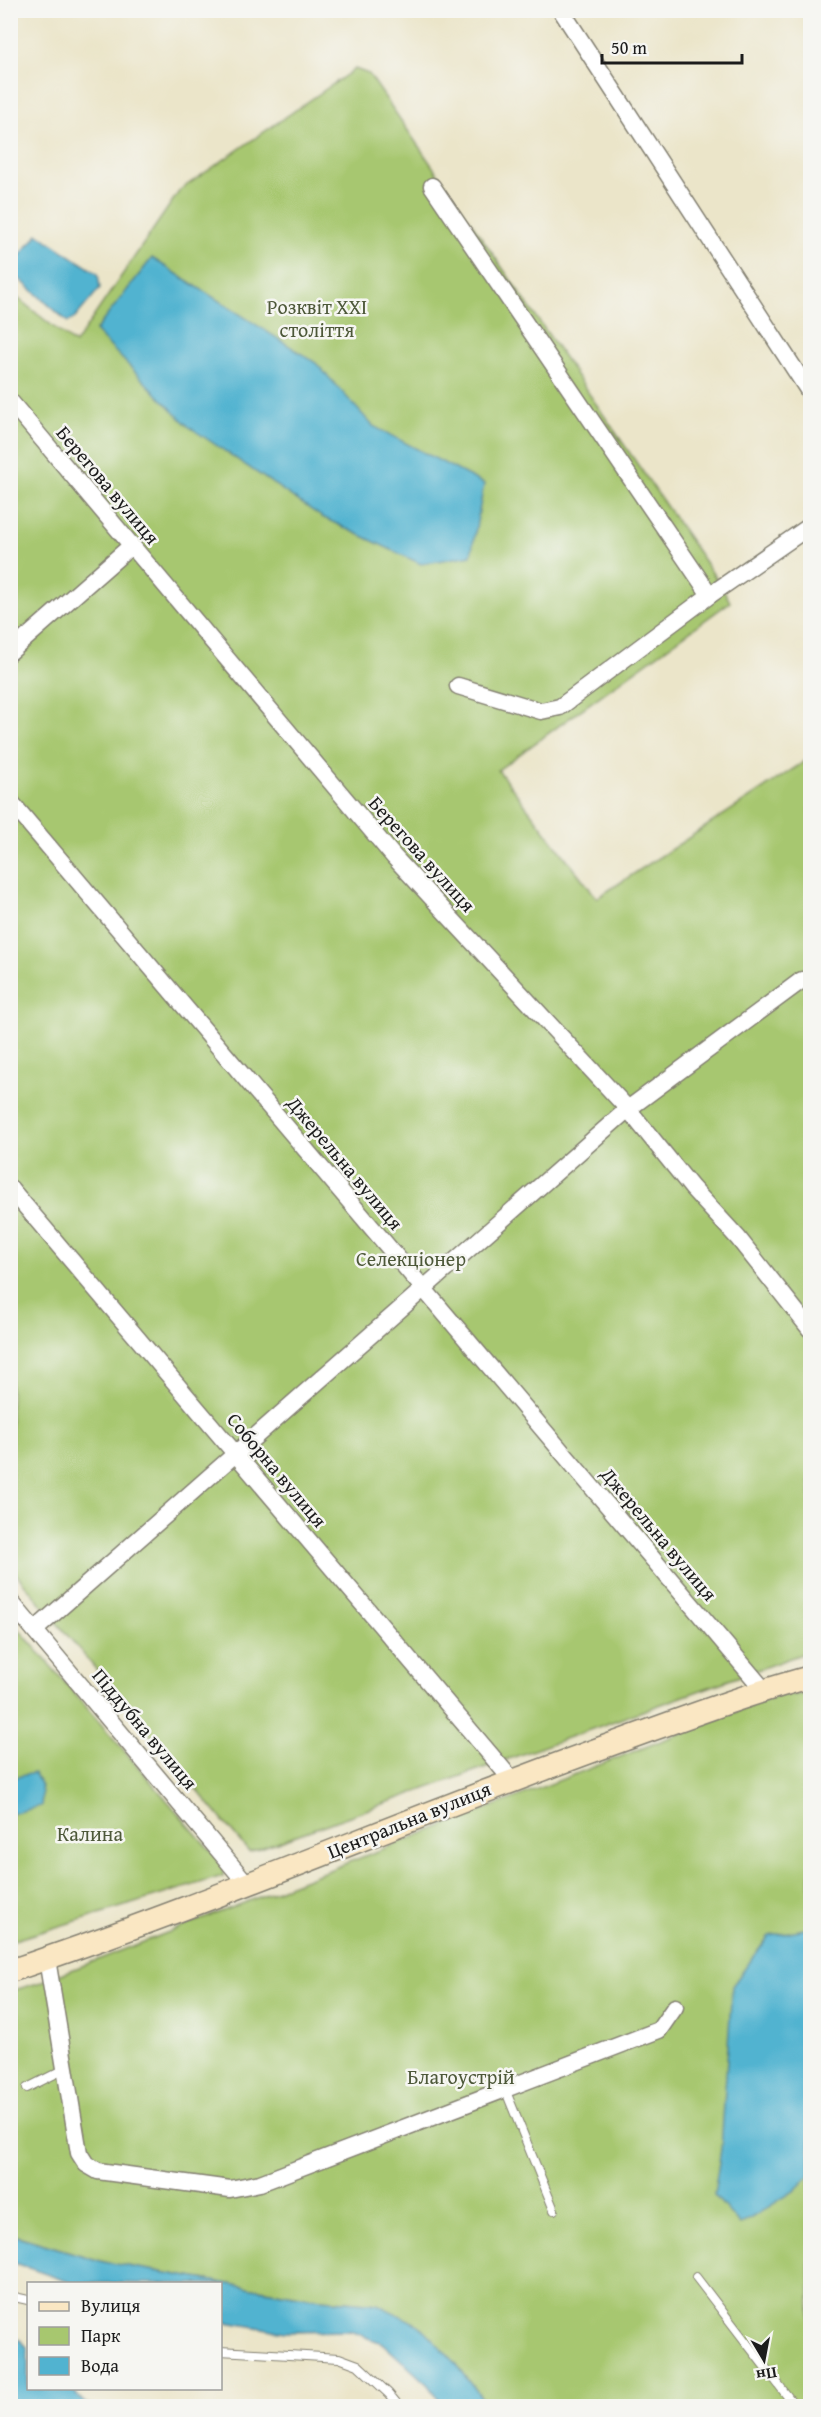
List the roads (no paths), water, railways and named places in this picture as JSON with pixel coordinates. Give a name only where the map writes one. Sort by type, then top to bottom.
[{"type":"street","points":[[561,10],[810,393]]},
{"type":"street","points":[[432,186],[710,595]]},
{"type":"street","name":"Берегова вулиця","points":[[10,401],[394,857],[628,1109],[692,1188],[738,1238],[810,1329]]},
{"type":"street","points":[[458,686],[541,711],[560,708],[710,595],[810,526]]},
{"type":"street","points":[[10,652],[132,545]]},
{"type":"street","name":"Джерельна вулиця","points":[[10,801],[764,1690]]},
{"type":"street","points":[[35,1630],[628,1109],[802,980]]},
{"type":"street","name":"Соборна вулиця","points":[[10,1188],[512,1780]]},
{"type":"street","name":"Піддубна вулиця","points":[[10,1601],[247,1884]]},
{"type":"street","name":"Центральна вулиця","points":[[10,1971],[247,1884],[512,1780],[764,1690],[810,1677]]},
{"type":"street","points":[[47,1959],[80,2153],[86,2164],[98,2170],[230,2189],[260,2183],[659,2030],[675,2007]]},
{"type":"lane","points":[[27,2088],[65,2068]]},
{"type":"lane","points":[[505,2089],[554,2210]]},
{"type":"lane","points":[[696,2277],[795,2406]]},
{"type":"lane","points":[[10,2296],[27,2300]]},
{"type":"lane","points":[[222,2351],[339,2358],[358,2365],[399,2406]]},
{"type":"water","points":[[38,234],[98,274],[100,288],[75,318],[68,322],[15,275],[16,260]]},
{"type":"water","points":[[152,258],[316,363],[373,426],[484,484],[471,555],[421,564],[322,517],[188,426],[95,331]]},
{"type":"water","points":[[34,1773],[41,1789],[41,1806],[11,1814],[11,1778]]},
{"type":"water","points":[[810,1928],[810,2175],[794,2191],[740,2225],[714,2195],[721,2149],[732,1986],[769,1936]]},
{"type":"water","points":[[10,2234],[104,2262],[219,2282],[69,2282],[11,2262]]},
{"type":"water","points":[[222,2283],[311,2298],[377,2304],[419,2325],[455,2362],[488,2406],[443,2406],[428,2385],[382,2343],[351,2331],[285,2332],[222,2321]]},
{"type":"water","points":[[10,2330],[27,2347],[27,2390],[71,2390],[86,2404],[94,2406],[11,2406]]},
{"type":"park label","name":"Розквіт XXI століття","points":[[317,318]]},
{"type":"park label","name":"Селекціонер","points":[[411,1259]]},
{"type":"park label","name":"Калина","points":[[90,1834]]},
{"type":"park label","name":"Благоустрій","points":[[461,2077]]}]
